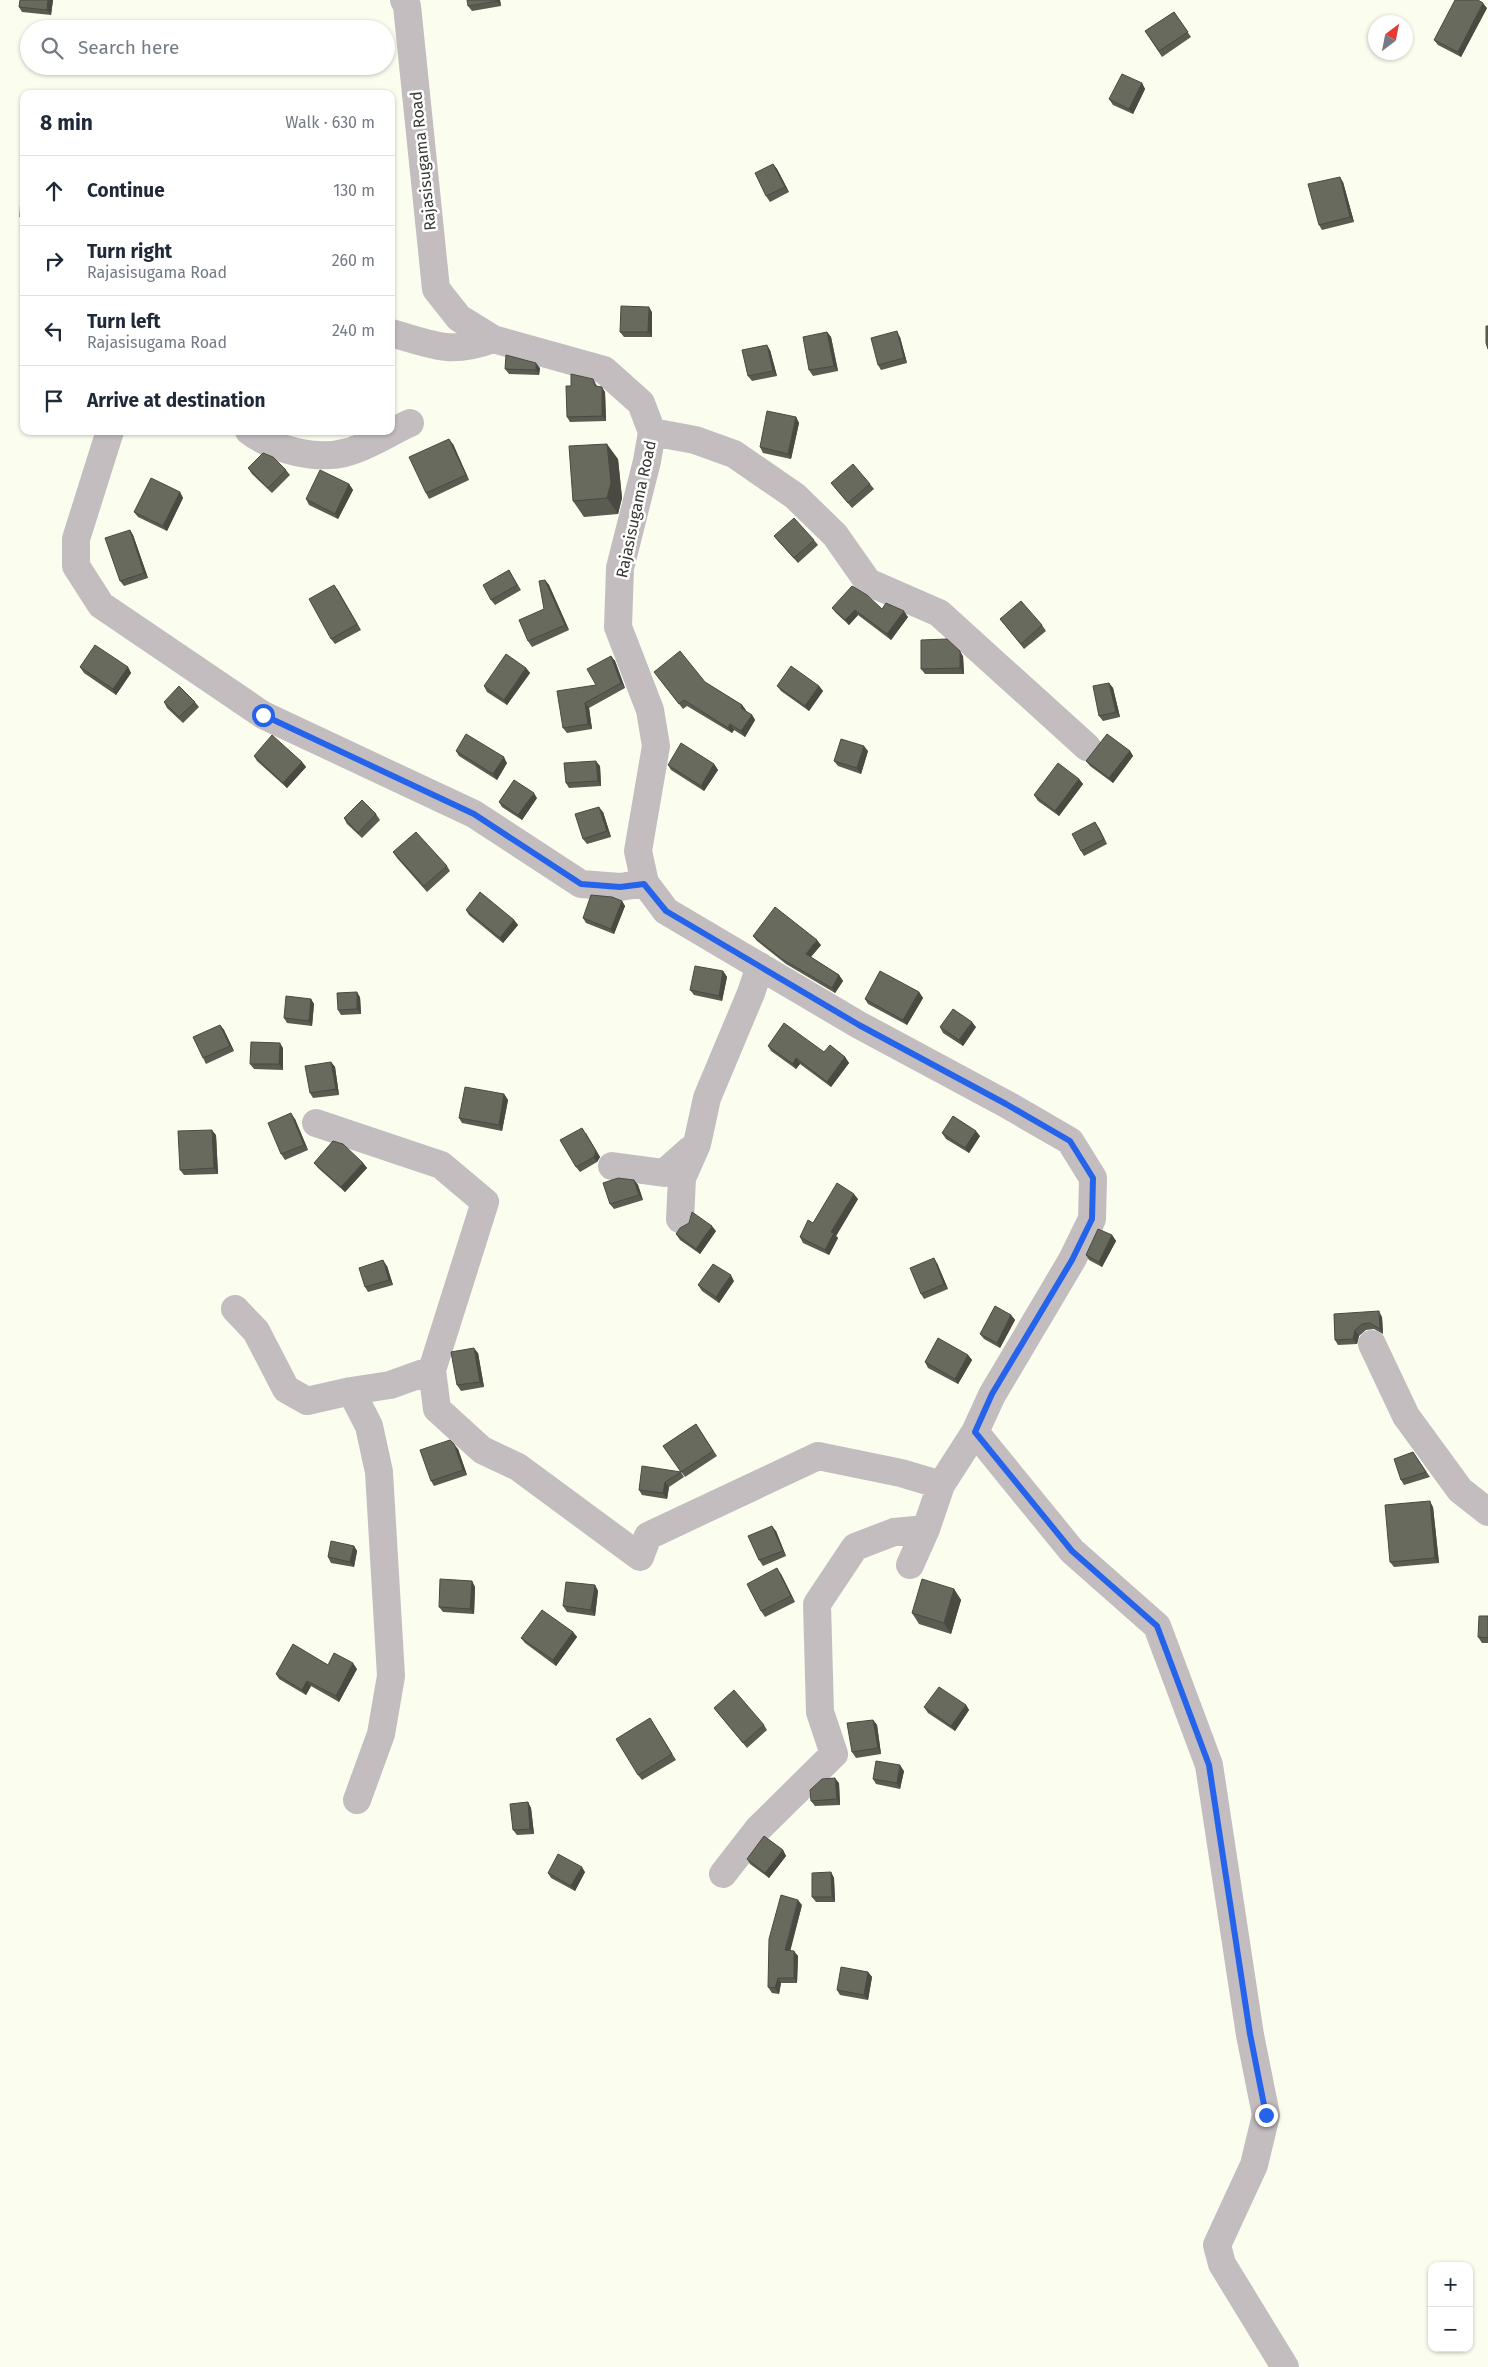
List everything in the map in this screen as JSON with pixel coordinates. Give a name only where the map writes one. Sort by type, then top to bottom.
[{"type":"street","name":"Rajasisugama Road","points":[[404,0],[436,289],[458,318],[493,339],[604,370],[641,403],[652,432],[647,461],[620,568],[618,628],[650,710],[656,746],[638,851],[644,884],[666,911],[859,1025],[1006,1104],[1070,1141],[1093,1178],[1092,1219],[1072,1260],[992,1394],[975,1432],[941,1485],[926,1529],[910,1565]]},
{"type":"street","points":[[395,334],[449,349],[473,346],[493,339]]},
{"type":"street","points":[[395,429],[410,422]]},
{"type":"street","points":[[652,432],[695,440],[734,454],[795,496],[835,535],[868,582],[939,613],[1087,747]]},
{"type":"street","points":[[109,435],[76,539],[76,566],[101,605],[263,715],[474,814],[581,884],[620,887],[644,884]]},
{"type":"street","points":[[254,435],[261,440],[307,456],[347,453],[384,435]]},
{"type":"street","points":[[680,1219],[682,1178],[696,1144],[707,1098],[751,993],[760,966]]},
{"type":"street","points":[[316,1123],[441,1164],[485,1202],[432,1370],[437,1409],[482,1450],[518,1467],[640,1557],[648,1536],[818,1456],[901,1473],[941,1485]]},
{"type":"street","points":[[612,1166],[664,1173],[696,1144]]},
{"type":"street","points":[[235,1309],[256,1331],[286,1389],[307,1401],[390,1385],[432,1370]]},
{"type":"street","points":[[1372,1344],[1406,1416],[1480,1514]]},
{"type":"street","points":[[351,1391],[368,1426],[379,1472],[391,1676],[381,1734],[358,1800]]},
{"type":"street","points":[[975,1432],[1072,1551],[1157,1626],[1209,1765],[1250,2034],[1266,2115],[1254,2165],[1217,2245],[1222,2264],[1285,2367]]},
{"type":"street","points":[[723,1874],[758,1829],[834,1754],[820,1712],[817,1604],[855,1547],[894,1532],[926,1529]]},
{"type":"building","points":[[20,0],[48,0],[47,10],[19,7]]},
{"type":"building","points":[[467,0],[497,0],[497,1],[468,6]]},
{"type":"building","points":[[1455,0],[1478,0],[1483,3],[1458,52],[1434,40]]},
{"type":"building","points":[[1174,12],[1188,32],[1159,51],[1145,31]]},
{"type":"building","points":[[1122,74],[1142,83],[1129,109],[1109,99]]},
{"type":"building","points":[[773,164],[785,187],[766,196],[755,173]]},
{"type":"building","points":[[1340,177],[1350,217],[1319,225],[1308,184]]},
{"type":"building","points":[[621,306],[649,307],[648,332],[620,332]]},
{"type":"building","points":[[1486,326],[1488,326],[1488,349],[1486,343]]},
{"type":"building","points":[[897,331],[904,358],[878,365],[871,338]]},
{"type":"building","points":[[827,332],[834,366],[809,370],[803,337]]},
{"type":"building","points":[[767,345],[773,371],[748,376],[742,350]]},
{"type":"building","points":[[506,355],[536,363],[536,370],[505,369]]},
{"type":"building","points":[[571,374],[593,379],[595,386],[602,387],[602,416],[567,417],[566,386],[571,386]]},
{"type":"building","points":[[767,411],[796,417],[788,454],[760,447]]},
{"type":"building","points":[[449,439],[466,475],[426,493],[409,457]]},
{"type":"building","points":[[607,444],[611,483],[607,498],[573,501],[569,446]]},
{"type":"building","points":[[263,453],[273,457],[286,470],[268,488],[248,468]]},
{"type":"building","points":[[853,464],[870,484],[848,503],[831,483]]},
{"type":"building","points":[[320,470],[349,484],[335,514],[306,499]]},
{"type":"building","points":[[151,478],[180,492],[163,526],[134,512]]},
{"type":"building","points":[[794,518],[814,540],[794,558],[774,536]]},
{"type":"building","points":[[130,530],[144,573],[120,581],[105,538]]},
{"type":"building","points":[[509,570],[517,585],[491,600],[483,585]]},
{"type":"building","points":[[545,580],[565,625],[528,641],[519,620],[544,609],[539,581]]},
{"type":"building","points":[[334,585],[357,624],[331,639],[309,599]]},
{"type":"building","points":[[852,586],[867,595],[882,609],[886,603],[904,611],[887,634],[855,610],[845,620],[832,608]]},
{"type":"building","points":[[1021,601],[1042,625],[1021,644],[1000,619]]},
{"type":"building","points":[[947,639],[960,651],[960,668],[921,669],[921,640]]},
{"type":"building","points":[[95,645],[128,667],[113,689],[80,667]]},
{"type":"building","points":[[680,651],[705,682],[742,705],[741,708],[752,715],[741,731],[730,724],[728,728],[684,700],[679,704],[654,672]]},
{"type":"building","points":[[506,654],[526,668],[504,700],[484,686]]},
{"type":"building","points":[[611,656],[621,683],[585,703],[588,724],[563,728],[557,691],[596,685],[587,669]]},
{"type":"building","points":[[791,666],[819,686],[805,706],[777,686]]},
{"type":"building","points":[[1109,683],[1116,712],[1099,716],[1093,686]]},
{"type":"building","points":[[179,686],[195,702],[179,717],[164,702]]},
{"type":"building","points":[[466,734],[504,757],[493,774],[456,751]]},
{"type":"building","points":[[1107,734],[1130,751],[1109,778],[1086,761]]},
{"type":"building","points":[[272,735],[302,762],[283,783],[254,756]]},
{"type":"building","points":[[841,739],[864,746],[857,768],[834,761]]},
{"type":"building","points":[[681,743],[714,764],[701,786],[668,765]]},
{"type":"building","points":[[596,761],[598,781],[566,783],[564,763]]},
{"type":"building","points":[[1058,763],[1079,779],[1055,811],[1034,795]]},
{"type":"building","points":[[514,780],[534,793],[518,815],[499,802]]},
{"type":"building","points":[[362,800],[376,814],[358,833],[344,818]]},
{"type":"building","points":[[599,807],[607,831],[583,839],[575,814]]},
{"type":"building","points":[[1095,822],[1104,839],[1081,851],[1072,834]]},
{"type":"building","points":[[416,832],[447,866],[424,886],[393,852]]},
{"type":"building","points":[[480,892],[514,920],[500,938],[466,910]]},
{"type":"building","points":[[591,895],[612,897],[622,901],[611,929],[583,918]]},
{"type":"building","points":[[775,907],[817,940],[806,954],[839,975],[832,988],[782,959],[753,936]]},
{"type":"building","points":[[695,966],[723,971],[719,996],[690,990]]},
{"type":"building","points":[[880,971],[919,992],[903,1020],[865,999]]},
{"type":"building","points":[[357,992],[357,1009],[338,1010],[337,993]]},
{"type":"building","points":[[286,996],[311,999],[309,1021],[284,1018]]},
{"type":"building","points":[[953,1009],[972,1022],[959,1040],[940,1027]]},
{"type":"building","points":[[784,1023],[824,1052],[830,1045],[845,1057],[827,1082],[796,1058],[793,1064],[768,1046]]},
{"type":"building","points":[[220,1025],[230,1046],[203,1058],[193,1037]]},
{"type":"building","points":[[251,1042],[280,1043],[279,1064],[250,1064]]},
{"type":"building","points":[[331,1062],[336,1089],[310,1093],[305,1066]]},
{"type":"building","points":[[465,1087],[504,1094],[499,1125],[459,1118]]},
{"type":"building","points":[[291,1113],[304,1145],[281,1154],[268,1123]]},
{"type":"building","points":[[953,1116],[976,1131],[965,1148],[942,1133]]},
{"type":"building","points":[[582,1128],[596,1151],[594,1157],[576,1167],[560,1140]]},
{"type":"building","points":[[212,1130],[214,1168],[180,1170],[178,1131]]},
{"type":"building","points":[[333,1141],[343,1144],[363,1163],[341,1187],[314,1163]]},
{"type":"building","points":[[618,1178],[634,1180],[639,1195],[610,1204],[603,1183]]},
{"type":"building","points":[[837,1183],[854,1194],[831,1232],[834,1233],[825,1250],[800,1237],[808,1220],[813,1223]]},
{"type":"building","points":[[692,1212],[712,1226],[696,1249],[676,1234],[680,1228],[689,1223]]},
{"type":"building","points":[[1098,1229],[1112,1235],[1099,1262],[1086,1255]]},
{"type":"building","points":[[934,1258],[944,1284],[921,1294],[910,1268]]},
{"type":"building","points":[[383,1260],[389,1280],[365,1287],[359,1268]]},
{"type":"building","points":[[713,1264],[731,1275],[716,1297],[698,1285]]},
{"type":"building","points":[[995,1306],[1011,1315],[997,1343],[980,1334]]},
{"type":"building","points":[[1379,1311],[1380,1329],[1370,1323],[1362,1324],[1355,1330],[1353,1339],[1335,1340],[1334,1314]]},
{"type":"building","points":[[938,1338],[968,1355],[955,1379],[925,1362]]},
{"type":"building","points":[[474,1348],[480,1382],[457,1385],[451,1352]]},
{"type":"building","points":[[696,1424],[713,1451],[681,1472],[663,1446]]},
{"type":"building","points":[[450,1440],[454,1444],[463,1470],[431,1481],[420,1450]]},
{"type":"building","points":[[1413,1452],[1426,1472],[1401,1480],[1394,1459]]},
{"type":"building","points":[[642,1466],[681,1472],[665,1482],[663,1493],[639,1490]]},
{"type":"building","points":[[1430,1501],[1435,1558],[1390,1562],[1385,1505]]},
{"type":"building","points":[[772,1526],[783,1551],[759,1560],[748,1536]]},
{"type":"building","points":[[331,1541],[354,1546],[350,1562],[328,1557]]},
{"type":"building","points":[[777,1568],[791,1596],[761,1611],[747,1584]]},
{"type":"building","points":[[440,1579],[472,1581],[470,1609],[439,1607]]},
{"type":"building","points":[[922,1579],[954,1589],[944,1623],[912,1613]]},
{"type":"building","points":[[566,1582],[595,1585],[591,1610],[563,1606]]},
{"type":"building","points":[[542,1610],[573,1632],[553,1660],[521,1638]]},
{"type":"building","points":[[1479,1616],[1488,1616],[1488,1638],[1478,1637]]},
{"type":"building","points":[[293,1644],[328,1665],[334,1653],[353,1663],[336,1696],[307,1681],[302,1690],[276,1674]]},
{"type":"building","points":[[939,1687],[966,1705],[951,1726],[924,1707]]},
{"type":"building","points":[[734,1690],[764,1725],[743,1743],[714,1708]]},
{"type":"building","points":[[650,1718],[672,1754],[638,1775],[616,1739]]},
{"type":"building","points":[[873,1720],[878,1748],[852,1752],[847,1723]]},
{"type":"building","points":[[876,1761],[900,1765],[897,1783],[873,1779]]},
{"type":"building","points":[[835,1778],[837,1799],[811,1801],[810,1790],[822,1779]]},
{"type":"building","points":[[528,1802],[530,1829],[513,1830],[510,1804]]},
{"type":"building","points":[[764,1836],[783,1850],[765,1873],[747,1859]]},
{"type":"building","points":[[558,1854],[582,1867],[571,1886],[548,1873]]},
{"type":"building","points":[[831,1872],[832,1897],[812,1897],[812,1873]]},
{"type":"building","points":[[781,1895],[798,1900],[785,1950],[794,1951],[794,1978],[778,1978],[775,1988],[768,1987],[769,1939]]},
{"type":"building","points":[[841,1967],[868,1972],[864,1995],[837,1990]]},
{"type":"route","points":[[263,715],[474,814],[581,884],[620,887],[644,884],[666,911],[859,1025],[1006,1104],[1070,1141],[1093,1178],[1092,1219],[1072,1260],[992,1394],[975,1432],[1072,1551],[1109,1581],[1157,1626],[1209,1765],[1250,2034],[1266,2115]]}]
